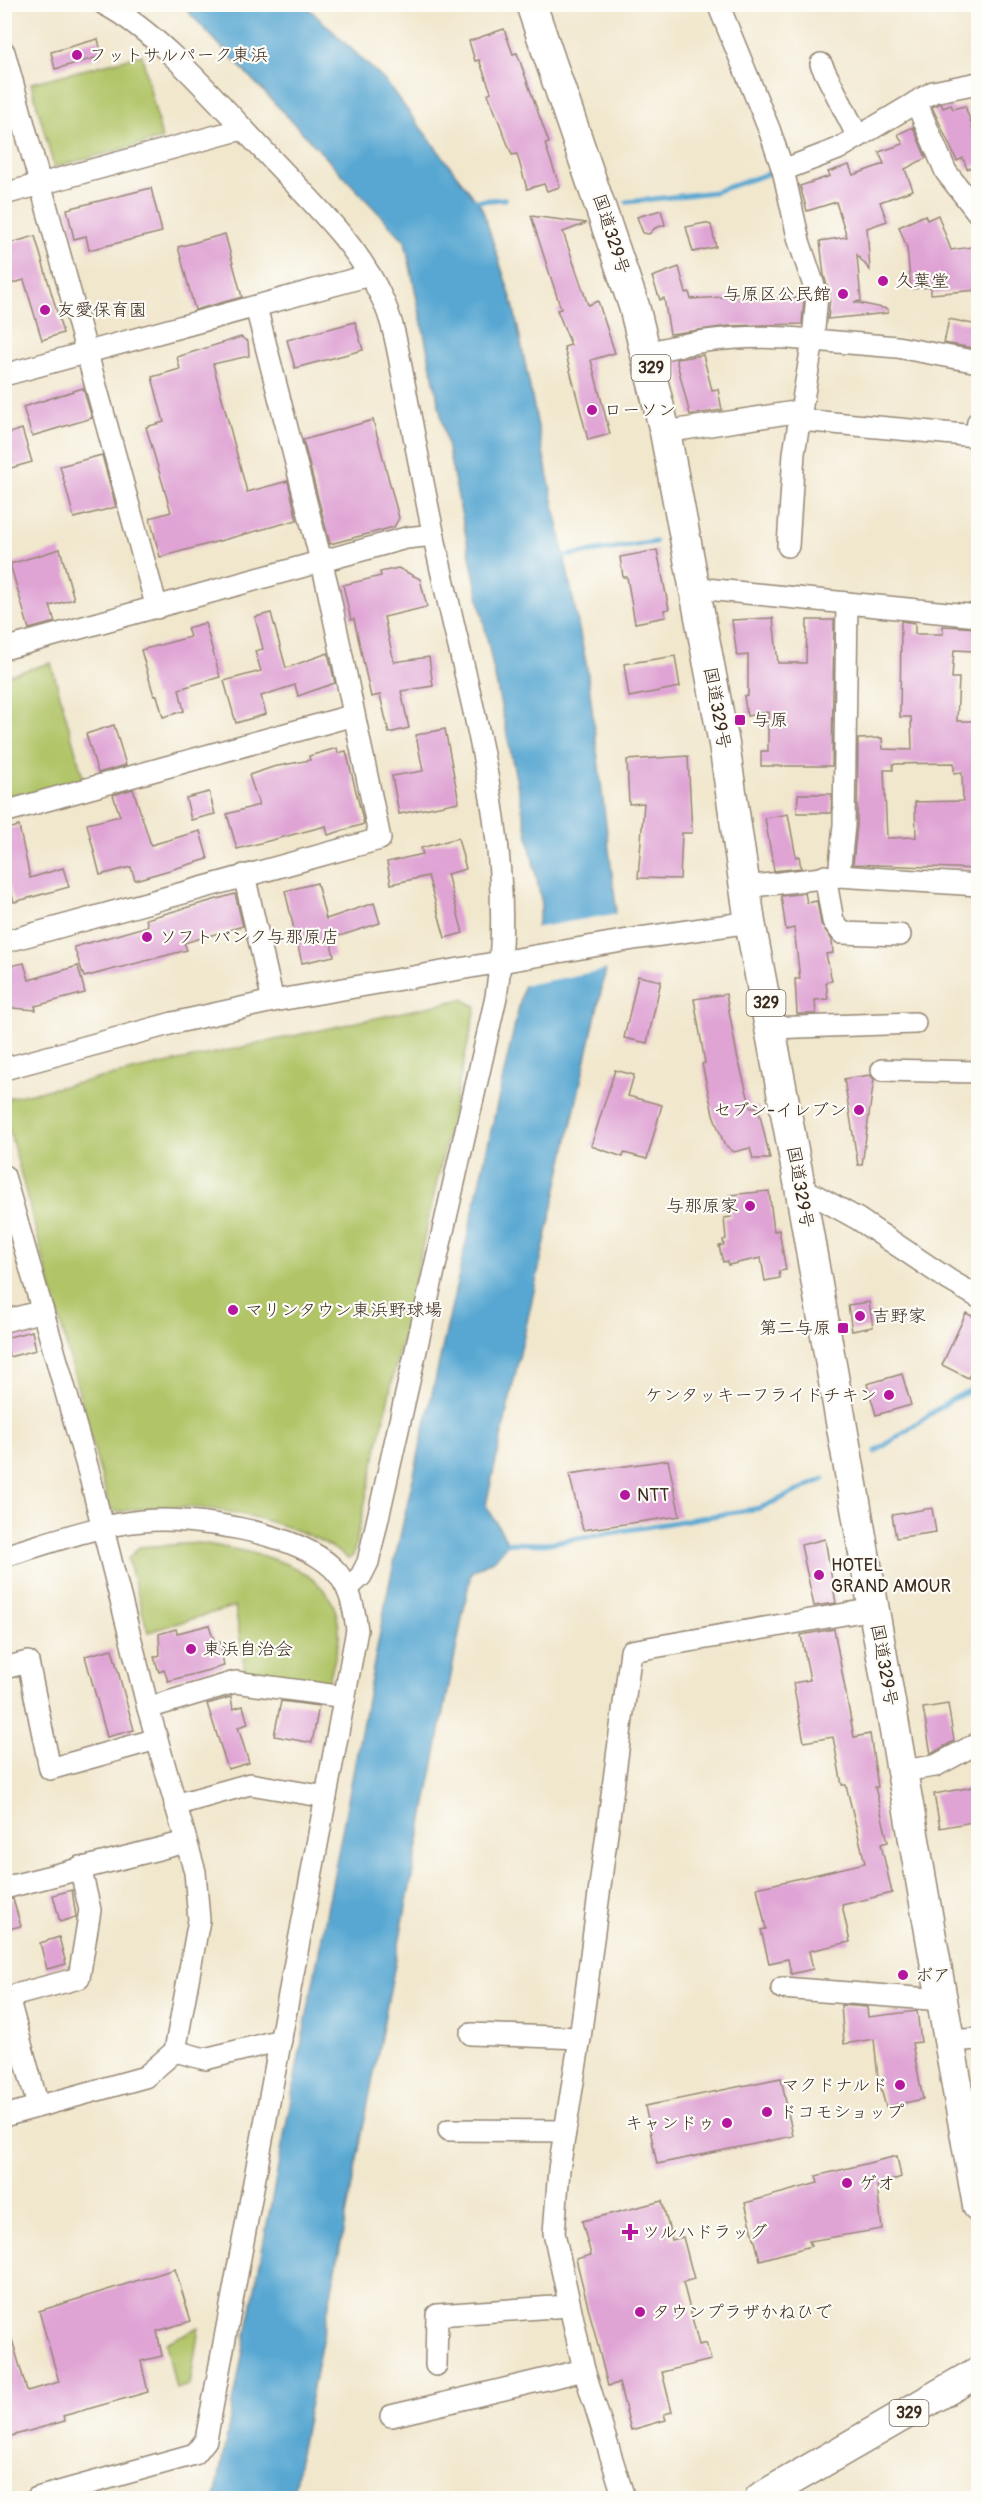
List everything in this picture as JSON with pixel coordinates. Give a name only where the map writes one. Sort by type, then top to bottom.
[{"type":"highway","name":"国道329号","points":[[531,4],[602,207],[648,353],[665,432],[724,744],[750,922],[800,1187],[943,2000],[964,2040],[978,2206]]},
{"type":"highway","name":"329","points":[[760,2499],[978,2372]]},
{"type":"street","points":[[104,4],[134,22],[156,41],[331,223],[370,275],[382,298],[397,348],[493,811],[500,857],[501,962],[490,1023],[369,1562],[361,1576],[348,1588]]},
{"type":"street","points":[[718,4],[769,129],[783,170],[799,241],[817,295],[813,340],[794,453],[788,546]]},
{"type":"street","points":[[4,52],[157,608]]},
{"type":"street","points":[[821,63],[858,137]]},
{"type":"street","points":[[783,170],[814,160],[858,137],[933,92],[978,83]]},
{"type":"street","points":[[916,102],[946,172],[978,213]]},
{"type":"street","points":[[4,194],[242,129]]},
{"type":"street","points":[[4,375],[370,275]]},
{"type":"street","points":[[4,942],[380,839],[322,561],[256,307]]},
{"type":"street","points":[[648,353],[672,346],[769,336],[897,347],[978,362]]},
{"type":"street","points":[[665,432],[800,416],[976,436],[978,422]]},
{"type":"street","points":[[4,649],[405,538],[434,535]]},
{"type":"street","points":[[696,588],[978,616]]},
{"type":"street","points":[[848,603],[844,825],[832,876],[833,921],[842,933],[900,934]]},
{"type":"street","points":[[4,812],[354,715]]},
{"type":"street","points":[[244,875],[273,1001]]},
{"type":"street","points":[[745,887],[832,876],[978,885]]},
{"type":"street","points":[[4,1069],[151,1029],[273,1001],[640,938],[750,922]]},
{"type":"street","points":[[770,1028],[915,1023]]},
{"type":"street","points":[[882,1070],[978,1072]]},
{"type":"street","points":[[4,1176],[7,1200],[44,1311],[103,1529],[148,1708],[195,1872],[199,1920],[175,2051],[145,2077],[4,2116]]},
{"type":"street","points":[[800,1187],[858,1219],[978,1297]]},
{"type":"street","points":[[4,1321],[44,1311]]},
{"type":"street","points":[[4,1556],[141,1521],[174,1519],[237,1528],[317,1555],[334,1569],[348,1588],[357,1630],[206,2440],[195,2454],[37,2499]]},
{"type":"street","points":[[624,2499],[584,2370],[568,2306],[554,2233],[559,2169],[580,2038],[631,1651],[874,1609]]},
{"type":"street","points":[[4,1668],[28,1662],[50,1769],[157,1739]]},
{"type":"street","points":[[148,1708],[236,1682],[345,1697]]},
{"type":"street","points":[[902,1771],[935,1766],[978,1743]]},
{"type":"street","points":[[175,1805],[250,1784],[326,1797]]},
{"type":"street","points":[[4,1888],[186,1842]]},
{"type":"street","points":[[38,2106],[6,1997],[79,1977],[90,1910],[80,1867]]},
{"type":"street","points":[[782,1988],[943,2000]]},
{"type":"street","points":[[471,2034],[580,2038]]},
{"type":"street","points":[[175,2051],[205,2059],[281,2040]]},
{"type":"street","points":[[449,2130],[565,2132]]},
{"type":"street","points":[[436,2365],[436,2315],[568,2306]]},
{"type":"street","points":[[391,2416],[584,2370]]},
{"type":"green space","points":[[142,55],[162,139],[54,167],[31,83]]},
{"type":"green space","points":[[51,663],[84,781],[5,804],[5,676]]},
{"type":"green space","name":"マリンタウン東浜野球場","points":[[463,999],[476,1007],[353,1556],[348,1559],[323,1542],[278,1524],[218,1510],[159,1507],[117,1512],[109,1506],[5,1114],[5,1105],[9,1098]]},
{"type":"green space","points":[[200,1543],[245,1551],[290,1566],[310,1577],[326,1592],[336,1611],[339,1636],[328,1686],[246,1678],[235,1606],[148,1632],[128,1559],[139,1547]]},
{"type":"green space","points":[[199,2327],[190,2385],[176,2389],[166,2343]]},
{"type":"water","points":[[182,5],[305,5],[385,81],[482,208],[513,304],[587,668],[616,907],[605,974],[486,1505],[508,1543],[495,1559],[471,1572],[293,2498],[215,2498],[388,1590],[542,904],[405,241]]},
{"type":"pier","points":[[619,913],[609,969],[520,986],[534,928]]},
{"type":"building","points":[[504,29],[513,54],[517,53],[549,143],[545,144],[560,187],[547,191],[544,184],[527,189],[517,154],[512,155],[488,94],[491,92],[479,60],[475,61],[469,41]]},
{"type":"building","points":[[98,39],[102,56],[55,69],[51,52]]},
{"type":"building","points":[[941,103],[943,108],[951,105],[953,109],[965,106],[974,132],[978,130],[978,165],[967,169],[963,158],[957,161],[932,107]]},
{"type":"building","points":[[913,127],[926,158],[905,169],[913,190],[880,202],[887,221],[867,228],[870,270],[857,255],[861,301],[854,302],[888,309],[888,313],[828,319],[830,296],[824,275],[820,241],[847,237],[836,202],[807,211],[800,186],[830,176],[828,172],[849,165],[853,175],[884,164],[879,152],[903,144],[898,134]]},
{"type":"building","points":[[151,188],[162,232],[89,250],[86,236],[74,239],[67,209]]},
{"type":"building","points":[[661,210],[665,225],[655,228],[649,234],[643,233],[637,217]]},
{"type":"building","points":[[925,215],[927,220],[938,215],[951,250],[978,246],[978,290],[931,294],[931,287],[911,289],[907,248],[899,227]]},
{"type":"building","points":[[531,216],[587,223],[563,232],[588,305],[598,301],[615,353],[591,360],[610,434],[588,440],[564,347],[571,345],[557,310],[561,309]]},
{"type":"building","points":[[705,223],[711,225],[716,247],[693,252],[686,227]]},
{"type":"building","points":[[225,234],[242,297],[195,310],[178,247]]},
{"type":"building","name":"友愛保育園","points":[[35,236],[63,333],[42,340],[24,280],[4,286],[4,245]]},
{"type":"building","points":[[679,267],[686,293],[689,292],[691,299],[739,296],[739,299],[804,298],[802,324],[729,326],[670,334],[664,298],[660,300],[652,277]]},
{"type":"building","points":[[949,319],[978,325],[978,349],[944,343]]},
{"type":"building","points":[[355,322],[363,350],[295,368],[287,340]]},
{"type":"building","points":[[241,337],[248,342],[249,356],[213,364],[247,492],[288,481],[297,520],[160,557],[150,518],[171,512],[146,427],[164,422],[152,377],[180,369],[177,357]]},
{"type":"building","points":[[703,355],[712,390],[718,389],[722,410],[690,415],[676,359]]},
{"type":"building","points":[[83,388],[92,418],[32,436],[23,407]]},
{"type":"building","points":[[373,420],[399,518],[394,527],[330,544],[303,440]]},
{"type":"building","points":[[22,429],[32,462],[4,470],[4,435]]},
{"type":"building","points":[[102,455],[116,507],[74,518],[60,466]]},
{"type":"building","points":[[60,549],[74,599],[50,606],[55,622],[29,629],[10,564]]},
{"type":"building","points":[[657,550],[669,609],[664,610],[666,617],[635,623],[627,577],[623,577],[620,557]]},
{"type":"building","points":[[398,568],[420,579],[427,607],[384,617],[394,662],[429,657],[433,686],[401,691],[409,728],[389,733],[380,695],[371,697],[354,619],[351,620],[343,585],[381,576],[380,572]]},
{"type":"building","points":[[271,613],[286,668],[328,653],[335,683],[298,696],[295,685],[261,696],[266,714],[236,723],[224,681],[261,671],[255,651],[263,649],[255,617]]},
{"type":"building","points":[[773,618],[778,663],[806,663],[807,620],[834,620],[832,766],[761,766],[761,751],[768,751],[768,712],[747,716],[744,696],[748,695],[748,655],[737,656],[732,620]]},
{"type":"building","points":[[901,621],[915,623],[915,634],[943,634],[943,626],[978,628],[978,647],[974,647],[974,651],[954,650],[952,678],[959,678],[957,721],[978,721],[978,869],[853,864],[857,825],[858,739],[882,738],[883,749],[912,750],[911,717],[900,717]],"holes":[[[954,763],[954,773],[962,772],[963,801],[915,802],[916,837],[887,838],[884,770],[893,770],[893,764]]]},
{"type":"building","points":[[205,623],[220,677],[179,689],[184,711],[163,717],[157,695],[154,696],[141,650],[190,637],[187,628]]},
{"type":"building","points":[[675,656],[680,687],[629,697],[624,664]]},
{"type":"building","points":[[114,725],[126,765],[98,773],[86,734]]},
{"type":"building","points":[[445,729],[459,802],[399,814],[392,776],[423,771],[416,735]]},
{"type":"building","points":[[337,748],[338,753],[346,751],[364,824],[328,835],[326,826],[237,849],[227,814],[259,805],[249,775],[273,767],[310,760],[309,756]]},
{"type":"building","points":[[688,756],[692,833],[682,833],[680,879],[638,878],[644,803],[629,804],[627,760]]},
{"type":"building","points":[[133,789],[151,845],[200,831],[208,859],[135,880],[131,867],[100,875],[87,824],[120,816],[113,795]]},
{"type":"building","points":[[209,792],[215,814],[191,820],[186,798]]},
{"type":"building","points":[[798,794],[832,794],[831,813],[797,813]]},
{"type":"building","points":[[788,814],[796,857],[799,856],[801,868],[774,871],[765,818]]},
{"type":"building","points":[[19,826],[30,878],[63,868],[69,887],[14,902],[4,868],[4,830]]},
{"type":"building","points":[[458,838],[466,869],[447,874],[463,933],[445,938],[428,876],[391,884],[387,862],[423,854],[421,848]]},
{"type":"building","points":[[317,883],[326,919],[374,903],[380,923],[330,939],[334,956],[302,963],[285,891]]},
{"type":"building","points":[[805,893],[807,903],[817,901],[821,924],[832,940],[833,953],[826,954],[832,981],[826,982],[828,999],[815,1000],[816,1014],[797,1014],[795,979],[800,979],[794,928],[786,930],[781,896]]},
{"type":"building","name":"ソフトバンク与那原店","points":[[235,894],[243,926],[184,943],[187,950],[84,977],[74,947],[148,926],[146,919]]},
{"type":"building","points":[[24,963],[29,980],[78,966],[85,993],[35,1006],[36,1010],[12,1008],[4,1000],[4,967]]},
{"type":"building","points":[[638,976],[661,981],[647,1043],[624,1038]]},
{"type":"building","points":[[726,994],[737,1055],[751,1108],[758,1106],[770,1159],[753,1159],[750,1148],[734,1152],[724,1144],[713,1114],[702,1064],[705,1063],[694,999]]},
{"type":"building","points":[[615,1070],[634,1075],[628,1096],[662,1105],[647,1159],[624,1153],[623,1157],[591,1146]]},
{"type":"building","name":"セブン-イレブン","points":[[870,1075],[874,1079],[862,1165],[858,1165],[844,1079]]},
{"type":"building","points":[[769,1191],[774,1231],[779,1230],[786,1270],[779,1271],[780,1278],[765,1281],[761,1258],[728,1265],[727,1261],[723,1262],[719,1246],[724,1245],[723,1240],[726,1239],[724,1218],[731,1217],[729,1195]]},
{"type":"building","name":"吉野家","points":[[869,1302],[873,1327],[852,1331],[848,1305]]},
{"type":"building","points":[[966,1313],[978,1319],[978,1357],[968,1378],[942,1365]]},
{"type":"building","points":[[32,1331],[36,1350],[9,1357],[5,1338]]},
{"type":"building","name":"ケンタッキーフライドチキン","points":[[902,1374],[911,1405],[876,1415],[867,1384]]},
{"type":"building","name":"NTT","points":[[668,1460],[680,1516],[583,1530],[569,1474]]},
{"type":"building","points":[[932,1508],[936,1532],[896,1538],[892,1515]]},
{"type":"building","name":"HOTEL GRAND AMOUR","points":[[825,1539],[836,1603],[814,1606],[801,1545]]},
{"type":"building","name":"東浜自治会","points":[[209,1625],[215,1643],[220,1642],[224,1666],[168,1681],[164,1670],[159,1672],[154,1657],[160,1655],[159,1634],[176,1629],[177,1633]]},
{"type":"building","points":[[834,1629],[854,1737],[870,1734],[878,1787],[875,1787],[888,1842],[881,1844],[892,1893],[842,1905],[850,1942],[809,1951],[813,1969],[791,1974],[788,1959],[769,1963],[761,1930],[766,1929],[757,1888],[865,1863],[846,1785],[842,1785],[833,1737],[804,1742],[793,1683],[810,1680],[801,1635]]},
{"type":"building","points":[[112,1649],[134,1730],[107,1737],[85,1656]]},
{"type":"building","points":[[231,1697],[233,1709],[243,1706],[248,1724],[238,1727],[249,1763],[228,1769],[207,1704]]},
{"type":"building","points":[[281,1701],[319,1706],[312,1743],[274,1736]]},
{"type":"building","points":[[948,1704],[954,1741],[931,1754],[923,1708]]},
{"type":"building","points":[[978,1786],[978,1821],[940,1828],[934,1794]]},
{"type":"building","points":[[72,1890],[76,1917],[60,1922],[53,1895]]},
{"type":"building","points":[[13,1899],[21,1926],[4,1930],[4,1900]]},
{"type":"building","points":[[59,1937],[66,1964],[47,1969],[40,1943]]},
{"type":"building","points":[[841,2005],[867,2007],[868,2017],[917,2011],[921,2042],[912,2043],[923,2099],[886,2107],[878,2078],[874,2039],[844,2044]]},
{"type":"building","points":[[781,2078],[793,2136],[657,2164],[645,2106]]},
{"type":"building","points":[[897,2156],[901,2177],[877,2186],[882,2229],[809,2241],[811,2246],[760,2260],[745,2203],[818,2183],[816,2176]]},
{"type":"building","name":"タウンプラザかねひで","points":[[662,2201],[672,2240],[683,2237],[694,2279],[683,2282],[699,2345],[706,2343],[711,2360],[662,2372],[672,2412],[664,2414],[666,2420],[631,2430],[619,2383],[608,2386],[576,2259],[591,2255],[582,2221]]},
{"type":"building","points":[[175,2269],[191,2321],[157,2331],[162,2356],[141,2361],[148,2392],[63,2416],[65,2421],[4,2438],[4,2329],[9,2329],[27,2391],[59,2382],[39,2311]]},
{"type":"waterway","points":[[627,202],[714,192],[770,173]]},
{"type":"waterway","points":[[475,201],[505,199]]},
{"type":"waterway","points":[[565,556],[655,542]]},
{"type":"waterway","points":[[875,1452],[951,1400],[978,1386]]},
{"type":"waterway","points":[[508,1543],[543,1544],[760,1508],[824,1479]]},
{"type":"place","name":"フットサルパーク東浜","points":[[77,55]]},
{"type":"place","name":"久葉堂","points":[[883,281]]},
{"type":"place","name":"与原区公民館","points":[[843,294]]},
{"type":"place","name":"友愛保育園","points":[[45,310]]},
{"type":"place","name":"ローソン","points":[[592,410]]},
{"type":"place","name":"与原","points":[[740,720]]},
{"type":"place","name":"ソフトバンク与那原店","points":[[147,937]]},
{"type":"place","name":"セブン-イレブン","points":[[859,1110]]},
{"type":"place","name":"与那原家","points":[[750,1206]]},
{"type":"place","name":"マリンタウン東浜野球場","points":[[233,1310]]},
{"type":"place","name":"吉野家","points":[[860,1316]]},
{"type":"place","name":"第二与原","points":[[843,1328]]},
{"type":"place","name":"ケンタッキーフライドチキン","points":[[889,1395]]},
{"type":"place","name":"NTT","points":[[625,1495]]},
{"type":"place","name":"HOTEL GRAND AMOUR","points":[[819,1575]]},
{"type":"place","name":"東浜自治会","points":[[191,1649]]},
{"type":"place","name":"ボア","points":[[903,1975]]},
{"type":"place","name":"マクドナルド","points":[[900,2085]]},
{"type":"place","name":"ドコモショップ","points":[[767,2112]]},
{"type":"place","name":"キャンドゥ","points":[[727,2123]]},
{"type":"place","name":"ゲオ","points":[[847,2183]]},
{"type":"place","name":"ツルハドラッグ","points":[[630,2232]]},
{"type":"place","name":"タウンプラザかねひで","points":[[640,2312]]}]
